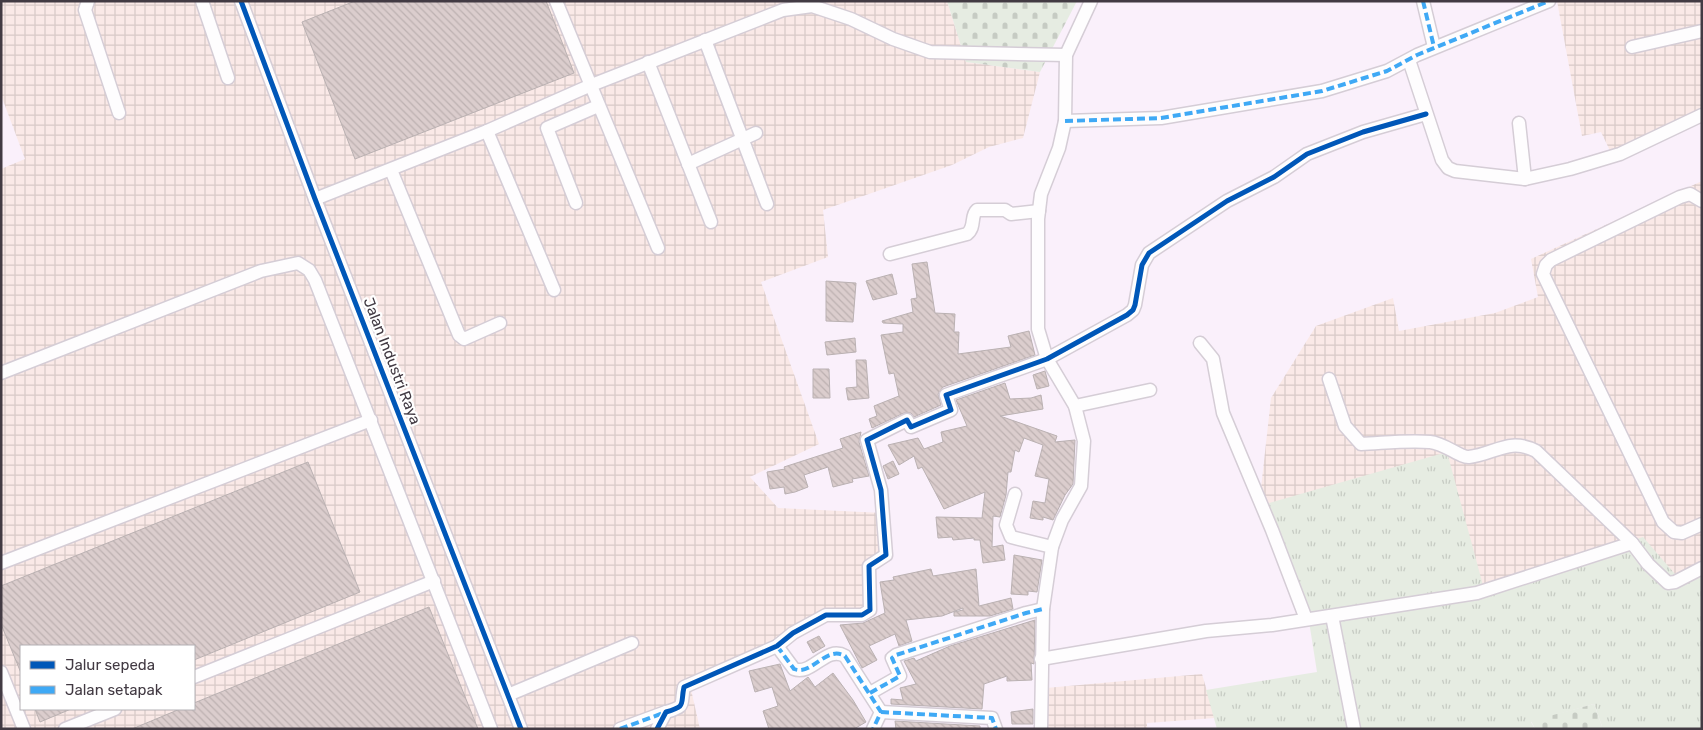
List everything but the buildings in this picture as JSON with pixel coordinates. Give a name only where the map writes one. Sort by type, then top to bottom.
[{"type":"street","points":[[88,1],[84,10],[120,112]]},
{"type":"street","points":[[202,1],[228,78]]},
{"type":"street","name":"Jalan Industri Raya","points":[[241,1],[315,199],[521,729]]},
{"type":"street","points":[[556,1],[589,86],[658,248]]},
{"type":"street","points":[[1042,729],[1041,659],[1043,609],[1052,547],[1062,520],[1081,486],[1084,441],[1075,406],[1047,359],[1037,320],[1039,211],[1041,194],[1059,148],[1066,121],[1066,55],[1091,1]]},
{"type":"street","points":[[1423,1],[1434,48]]},
{"type":"street","points":[[1066,121],[1161,118],[1322,90],[1387,71],[1434,48],[1549,1]]},
{"type":"street","points":[[315,199],[541,109],[589,86],[648,62],[783,10],[811,4],[851,19],[893,39],[930,52],[1066,55]]},
{"type":"street","points":[[1632,47],[1702,31]]},
{"type":"street","points":[[705,40],[767,204]]},
{"type":"street","points":[[1409,60],[1442,160],[1448,168],[1473,174],[1525,179],[1570,169],[1620,154],[1702,116]]},
{"type":"street","points":[[648,62],[711,222]]},
{"type":"street","points":[[548,128],[598,106]]},
{"type":"street","points":[[541,109],[576,202]]},
{"type":"street","points":[[620,729],[680,708],[683,704],[684,688],[708,675],[777,646],[793,634],[826,615],[862,615],[870,610],[869,566],[886,555],[881,490],[867,440],[907,420],[911,427],[951,410],[946,395],[1047,359],[1133,310],[1142,264],[1149,253],[1227,201],[1274,177],[1307,154],[1363,132],[1426,114]]},
{"type":"street","points":[[1519,123],[1525,179]]},
{"type":"street","points":[[487,131],[554,290]]},
{"type":"street","points":[[688,164],[741,138],[756,133]]},
{"type":"street","points":[[391,170],[460,336],[464,339],[500,323]]},
{"type":"street","points":[[1702,201],[1690,194],[1680,197],[1551,260],[1546,265],[1543,274],[1663,522],[1674,532],[1682,533],[1702,524]]},
{"type":"street","points":[[890,254],[967,234],[972,228],[974,214],[977,210],[1005,210],[1011,214],[1039,211]]},
{"type":"street","points":[[1,373],[261,271],[298,263],[309,270],[315,280],[371,420],[492,729]]},
{"type":"street","points":[[1200,343],[1212,359],[1223,413],[1272,530],[1306,619]]},
{"type":"street","points":[[1329,379],[1345,426],[1361,444],[1430,442],[1446,445],[1461,455],[1470,457],[1514,444],[1525,445],[1536,451],[1632,543],[1648,564],[1668,583],[1675,582],[1702,568]]},
{"type":"street","points":[[1075,406],[1150,390]]},
{"type":"street","points":[[1,563],[371,420]]},
{"type":"street","points":[[1015,494],[1006,525],[1011,537],[1052,547]]},
{"type":"street","points":[[1041,659],[1206,631],[1332,616],[1477,593],[1632,543]]},
{"type":"street","points":[[195,677],[434,581]]},
{"type":"street","points":[[870,693],[900,676],[892,658],[896,655],[1043,609]]},
{"type":"street","points":[[1332,616],[1354,729]]},
{"type":"street","points":[[508,695],[632,644]]},
{"type":"street","points":[[777,646],[794,669],[798,670],[831,654],[841,653],[848,659],[881,712]]},
{"type":"street","points":[[1,672],[24,729]]},
{"type":"street","points":[[65,729],[112,710]]},
{"type":"street","points":[[657,729],[666,712]]},
{"type":"street","points":[[873,729],[881,712]]},
{"type":"street","points":[[881,712],[992,718],[995,720],[996,729]]},
{"type":"shaded area","points":[[1,1],[947,1],[966,62],[1040,72],[1023,138],[989,147],[952,165],[823,210],[828,257],[761,282],[819,444],[750,477],[778,508],[883,513],[887,554],[868,563],[869,613],[828,613],[690,685],[700,729],[1,729],[1,169],[25,159],[1,95]]},
{"type":"shaded area","points":[[1557,1],[1702,1],[1702,115],[1613,157],[1601,132],[1582,136]]},
{"type":"shaded area","points":[[1702,181],[1702,561],[1675,574],[1484,589],[1259,506],[1271,398],[1316,326],[1393,298],[1399,331],[1495,313],[1538,297],[1531,259]]},
{"type":"shaded area","points":[[1202,674],[1215,718],[1147,723],[1147,729],[1048,729],[1046,688]]},
{"type":"green space","points":[[947,1],[1077,1],[1040,72],[966,62]]},
{"type":"green space","points":[[1447,452],[1484,589],[1643,537],[1675,574],[1702,561],[1702,729],[1603,729],[1594,704],[1531,722],[1535,729],[1217,729],[1206,690],[1317,672],[1308,615],[1259,506]]},
{"type":"green space","points":[[1594,704],[1603,729],[1535,729],[1531,721]]},
{"type":"marked path","points":[[1423,1],[1434,47]]},
{"type":"marked path","points":[[1065,121],[1161,118],[1322,91],[1387,71],[1417,55],[1549,1]]},
{"type":"marked path","points":[[870,693],[900,676],[892,658],[896,655],[1043,609]]},
{"type":"marked path","points":[[777,646],[794,669],[801,670],[807,668],[832,654],[845,656],[881,712],[873,729]]},
{"type":"marked path","points":[[620,729],[666,712]]},
{"type":"marked path","points":[[881,712],[992,718],[996,729]]},
{"type":"cycle path","points":[[241,1],[315,199],[521,729]]},
{"type":"cycle path","points":[[657,729],[666,712],[680,706],[684,687],[777,646],[793,633],[826,615],[862,615],[870,610],[869,566],[886,555],[881,490],[867,440],[907,420],[911,427],[951,410],[946,395],[1047,359],[1127,315],[1133,310],[1135,305],[1142,265],[1149,253],[1227,201],[1274,177],[1307,154],[1363,132],[1426,114]]}]
